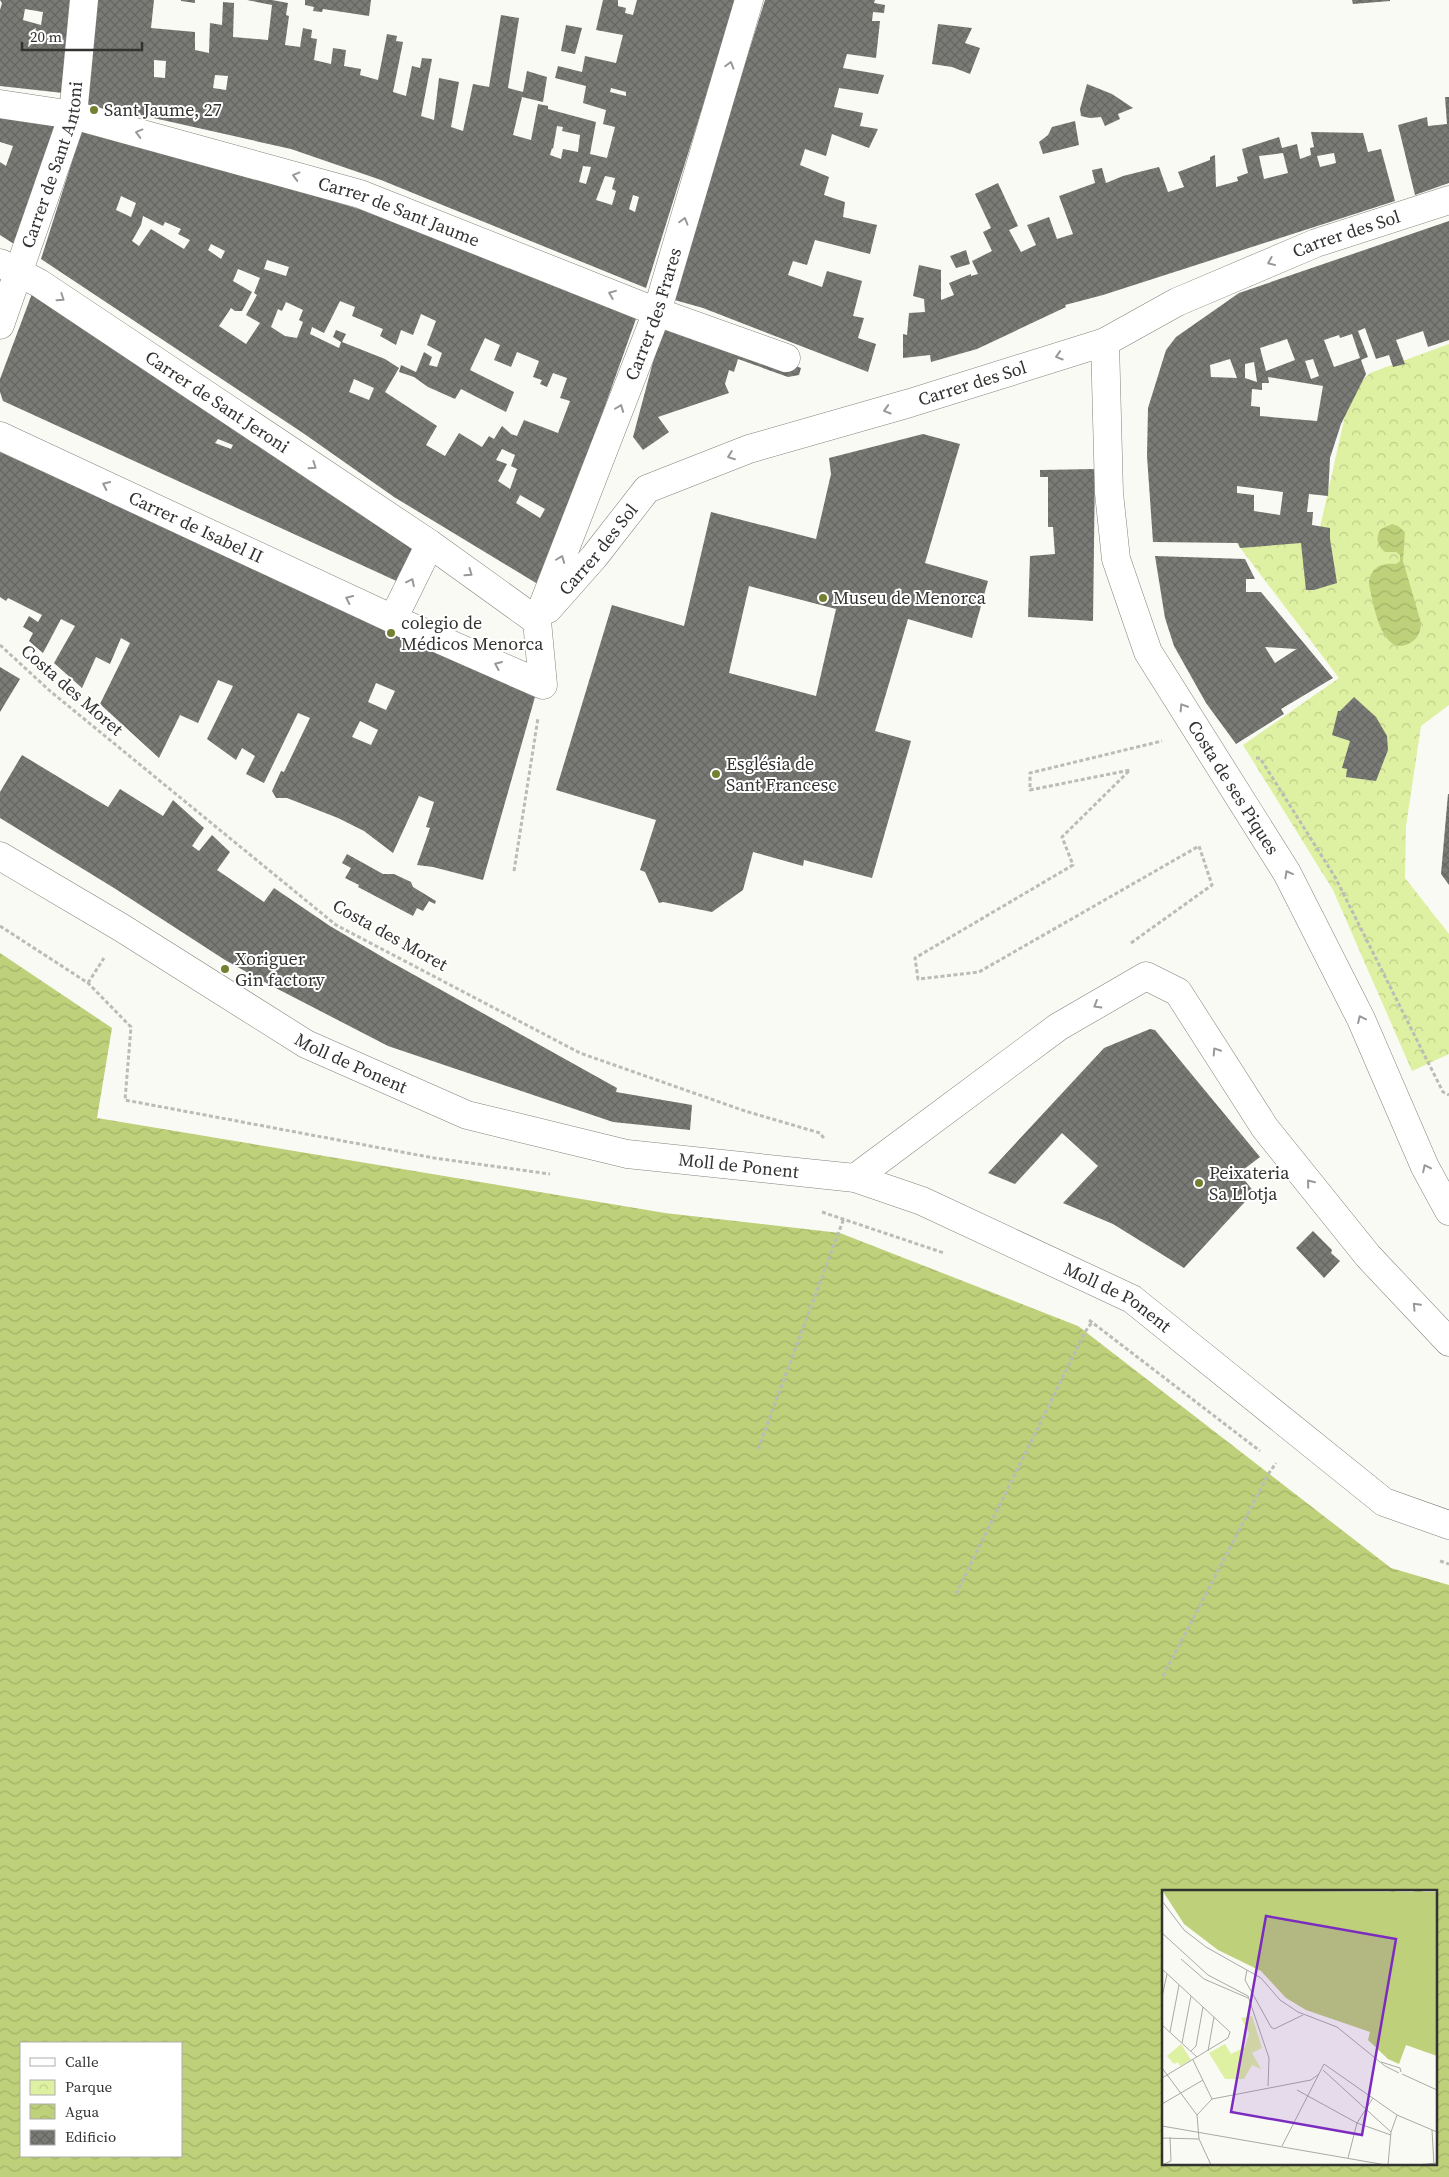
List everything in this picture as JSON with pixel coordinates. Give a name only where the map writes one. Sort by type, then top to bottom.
[{"type":"street","name":"Carrer de Sant Antoni","points":[[0,325],[10,268],[73,115],[84,0]]},
{"type":"street","name":"Carrer des Frares","points":[[537,621],[657,312],[750,0]]},
{"type":"street","name":"Carrer de Sant Jaume","points":[[0,104],[73,115],[360,194],[657,312],[786,358]]},
{"type":"street","name":"Carrer des Sol","points":[[537,621],[594,557],[647,489],[749,449],[910,403],[1105,342],[1177,302],[1316,244],[1449,200]]},
{"type":"street","name":"Carrer de Sant Jeroni","points":[[10,268],[39,283],[430,544],[537,621]]},
{"type":"street","name":"Costa de ses Piques","points":[[1105,342],[1110,493],[1116,559],[1148,652],[1287,873],[1361,1019],[1426,1167],[1449,1211]]},
{"type":"street","name":"Carrer de Isabel II","points":[[0,436],[393,619],[543,684]]},
{"type":"street","points":[[393,619],[430,544]]},
{"type":"street","points":[[537,621],[543,684]]},
{"type":"street","name":"Moll de Ponent","points":[[0,856],[122,928],[306,1044],[467,1114],[627,1154],[855,1178],[922,1201],[1132,1299],[1384,1502],[1449,1525]]},
{"type":"street","points":[[855,1178],[1058,1027],[1146,976],[1178,992],[1265,1128],[1368,1256],[1449,1342]]},
{"type":"path","name":"Costa des Moret","points":[[0,646],[50,691],[336,925],[580,1053],[745,1111]]},
{"type":"path","points":[[514,871],[543,684]]},
{"type":"path","points":[[1123,948],[1212,885],[1200,846],[979,972],[918,979],[914,958],[1073,865],[1062,837],[1130,770],[1030,790],[1030,773],[1199,732]]},
{"type":"path","points":[[1335,877],[1444,1092],[1449,1095]]},
{"type":"path","points":[[0,926],[88,983],[130,1027],[125,1100],[434,1158],[560,1175]]},
{"type":"path","points":[[812,1211],[844,1218],[947,1254]]},
{"type":"path","points":[[758,1449],[844,1218]]},
{"type":"path","points":[[1086,1317],[1261,1451]]},
{"type":"path","points":[[956,1594],[1092,1322]]},
{"type":"path","points":[[1269,1457],[1285,1468]]},
{"type":"path","points":[[1163,1676],[1276,1463]]},
{"type":"path","points":[[1433,1559],[1449,1564]]},
{"type":"green space","points":[[1449,344],[1449,705],[1421,726],[1406,826],[1405,878],[1449,934],[1449,1054],[1412,1071],[1333,890],[1243,745],[1339,678],[1213,512],[1317,541],[1350,393],[1370,373]]},
{"type":"water","points":[[1392,524],[1405,532],[1403,561],[1421,623],[1420,632],[1417,637],[1410,643],[1400,646],[1392,643],[1385,636],[1380,626],[1369,584],[1371,574],[1377,567],[1386,564],[1396,564],[1400,561],[1400,555],[1396,552],[1385,552],[1380,547],[1378,541],[1381,529]]},
{"type":"water","points":[[0,953],[112,1028],[97,1118],[665,1213],[840,1233],[1078,1326],[1391,1568],[1449,1585],[1449,2177],[0,2177]]},
{"type":"building","points":[[0,0],[72,0],[63,93],[0,86],[0,10],[2,3]],"holes":[[[25,9],[43,12],[41,25],[23,20]]]},
{"type":"building","points":[[92,0],[154,0],[151,28],[195,32],[195,50],[209,53],[210,23],[222,25],[223,2],[234,3],[233,37],[268,40],[272,5],[247,0],[272,0],[288,3],[286,15],[289,16],[285,45],[300,47],[303,28],[312,30],[311,38],[317,39],[314,60],[331,64],[333,48],[346,50],[344,66],[361,69],[360,75],[378,80],[387,34],[397,36],[396,41],[403,42],[393,92],[406,96],[412,66],[420,68],[422,58],[432,59],[421,116],[434,120],[439,78],[459,82],[451,127],[463,131],[473,84],[489,87],[501,15],[519,18],[508,88],[523,92],[527,71],[547,77],[543,102],[522,97],[513,135],[531,140],[538,104],[548,106],[548,109],[596,122],[590,154],[607,158],[615,127],[603,124],[606,110],[583,103],[586,86],[555,78],[558,66],[582,72],[585,56],[616,63],[623,35],[596,30],[603,0],[618,0],[618,6],[626,8],[625,13],[633,15],[637,0],[736,0],[646,288],[381,180],[291,149],[109,108],[109,110],[82,104]],"holes":[[[154,60],[166,61],[165,78],[154,77]],[[215,75],[228,76],[226,90],[213,88]],[[611,88],[626,92],[626,96],[610,92]],[[557,126],[563,127],[562,131],[580,135],[578,152],[563,149],[561,159],[550,155]],[[583,166],[591,167],[586,184],[579,182]],[[605,176],[615,178],[612,189],[616,191],[612,205],[596,200]],[[633,195],[639,197],[635,212],[629,209]]]},
{"type":"building","points":[[195,0],[195,3],[181,1]]},
{"type":"building","points":[[305,0],[371,0],[369,16],[323,9],[322,12],[313,11],[314,7],[305,5]]},
{"type":"building","points":[[765,0],[875,0],[874,3],[885,5],[884,13],[873,12],[872,21],[880,21],[876,58],[847,54],[843,68],[884,75],[878,94],[839,88],[834,107],[863,113],[860,126],[878,129],[869,148],[832,134],[826,156],[805,149],[800,165],[829,177],[824,195],[845,202],[843,217],[877,225],[870,254],[815,240],[807,265],[793,261],[788,275],[822,287],[827,271],[862,281],[853,316],[864,318],[858,338],[876,344],[868,372],[703,308],[671,299]]},
{"type":"building","points":[[1352,0],[1390,0],[1390,1],[1353,4]]},
{"type":"building","points":[[938,24],[972,28],[965,43],[980,48],[970,74],[952,67],[932,64]]},
{"type":"building","points":[[566,25],[582,28],[575,54],[561,51]]},
{"type":"building","points":[[1087,84],[1112,94],[1133,108],[1118,114],[1120,119],[1105,126],[1101,117],[1090,118],[1081,116],[1080,109]]},
{"type":"building","points":[[1445,97],[1449,97],[1449,183],[1415,195],[1398,125],[1427,117],[1428,126],[1447,124]]},
{"type":"building","points":[[0,108],[59,116],[14,244],[0,235],[0,162],[6,166],[13,146],[0,142]]},
{"type":"building","points":[[1075,121],[1079,145],[1043,154],[1039,142],[1048,135],[1052,127]]},
{"type":"building","points":[[83,127],[359,209],[637,316],[541,586],[394,497],[303,433],[41,259]],"holes":[[[121,196],[136,203],[131,217],[116,210]],[[143,216],[163,226],[165,222],[181,229],[178,234],[190,240],[184,249],[151,229],[139,246],[132,241],[141,225]],[[211,244],[225,251],[221,259],[208,250]],[[267,260],[289,267],[286,276],[264,269]],[[238,269],[260,278],[254,293],[257,295],[246,315],[260,323],[246,344],[219,326],[231,308],[235,311],[242,311],[252,292],[233,281]],[[340,301],[355,307],[352,316],[383,329],[380,336],[396,345],[401,330],[413,335],[421,314],[436,321],[427,345],[442,353],[437,367],[429,365],[432,357],[424,352],[416,372],[401,365],[399,372],[414,377],[428,387],[455,399],[461,389],[506,412],[514,392],[470,370],[485,338],[500,345],[494,360],[511,367],[517,352],[539,361],[533,377],[542,380],[540,384],[547,387],[553,373],[567,378],[560,398],[570,401],[558,433],[524,420],[517,436],[511,434],[502,426],[494,439],[489,436],[482,447],[459,433],[445,456],[426,445],[437,426],[385,392],[399,368],[385,359],[342,342],[346,334],[336,330],[333,337],[341,342],[339,348],[310,334],[312,327],[324,333]],[[286,302],[303,310],[299,320],[303,322],[297,338],[285,336],[271,327],[278,309],[282,311]],[[354,379],[374,388],[369,400],[349,392]],[[502,449],[515,455],[511,466],[517,469],[510,489],[498,481],[507,464],[496,460]],[[520,495],[545,509],[540,518],[516,503]]]},
{"type":"building","points":[[1311,132],[1363,133],[1368,152],[1381,149],[1395,201],[1103,295],[1065,305],[1066,307],[977,349],[931,362],[930,355],[903,358],[903,334],[907,335],[909,313],[925,312],[924,299],[913,296],[919,265],[941,270],[941,300],[954,295],[949,283],[971,274],[971,276],[978,274],[972,261],[992,251],[983,232],[991,228],[975,194],[998,183],[1018,226],[1009,230],[1021,252],[1036,245],[1027,225],[1049,217],[1057,239],[1073,234],[1059,196],[1095,183],[1092,170],[1102,168],[1106,183],[1123,176],[1159,167],[1168,192],[1184,187],[1178,172],[1210,160],[1210,157],[1215,155],[1216,187],[1238,181],[1237,177],[1248,173],[1242,149],[1279,137],[1282,148],[1297,144],[1300,159],[1311,155],[1310,148],[1314,147]],"holes":[[[1283,153],[1288,173],[1264,179],[1259,156]],[[1334,153],[1336,163],[1320,167],[1317,156]]]},
{"type":"building","points":[[1449,221],[1449,340],[1428,347],[1423,331],[1396,340],[1405,364],[1393,367],[1389,355],[1376,359],[1365,328],[1358,331],[1368,357],[1361,360],[1366,374],[1341,424],[1330,458],[1328,496],[1309,494],[1307,512],[1313,512],[1312,525],[1330,528],[1337,583],[1314,590],[1306,590],[1301,543],[1240,548],[1238,543],[1153,542],[1147,456],[1148,408],[1166,350],[1176,337],[1239,293]],"holes":[[[1352,334],[1360,358],[1334,367],[1324,340],[1339,335],[1340,338]],[[1287,339],[1295,360],[1266,371],[1260,348]],[[1230,359],[1237,378],[1211,377],[1210,365]],[[1313,359],[1319,376],[1311,379],[1305,361]],[[1254,362],[1257,382],[1245,378],[1245,364]],[[1268,377],[1323,386],[1317,421],[1260,416],[1260,407],[1251,406],[1252,389],[1262,390],[1262,383],[1269,383]],[[1237,486],[1283,492],[1280,515],[1254,511],[1254,495],[1237,493]]]},
{"type":"building","points":[[966,250],[970,264],[956,268],[950,256]]},
{"type":"building","points":[[33,291],[421,545],[403,584],[3,401],[0,392],[0,379]],"holes":[[[218,439],[233,445],[231,449],[215,443]]]},
{"type":"building","points":[[665,317],[801,368],[799,375],[788,377],[738,359],[734,372],[729,370],[725,384],[729,393],[658,417],[669,432],[643,450],[633,437]]},
{"type":"building","points":[[923,434],[960,444],[925,563],[988,581],[972,638],[908,619],[875,731],[911,741],[872,878],[804,860],[803,866],[753,852],[743,890],[712,912],[663,902],[659,903],[645,872],[640,870],[656,820],[556,790],[612,605],[684,626],[711,512],[816,539],[831,474],[829,458]],"holes":[[[749,586],[836,609],[816,696],[729,673]]]},
{"type":"building","points":[[0,452],[535,697],[483,880],[433,867],[417,865],[430,828],[426,827],[434,802],[419,796],[393,853],[364,831],[338,818],[287,798],[276,798],[272,791],[281,771],[284,772],[310,718],[298,713],[264,783],[246,774],[255,756],[242,748],[236,760],[207,739],[233,686],[218,680],[198,723],[180,715],[159,758],[100,704],[130,643],[121,638],[110,664],[96,657],[82,688],[54,663],[75,626],[61,619],[43,653],[29,641],[33,633],[23,627],[29,616],[38,622],[42,615],[8,598],[6,601],[0,597]],"holes":[[[376,683],[395,691],[386,710],[368,702]],[[360,721],[378,730],[371,745],[352,737]]]},
{"type":"building","points":[[1095,469],[1093,621],[1028,617],[1030,556],[1055,554],[1053,527],[1048,527],[1048,477],[1040,477],[1040,470]]},
{"type":"building","points":[[1155,556],[1245,559],[1255,579],[1246,579],[1246,592],[1261,592],[1333,678],[1281,709],[1284,714],[1236,744],[1206,703],[1174,646],[1165,618]],"holes":[[[1265,647],[1298,648],[1275,663]]]},
{"type":"building","points":[[0,667],[20,679],[0,712]]},
{"type":"building","points":[[1354,697],[1376,717],[1387,736],[1388,750],[1376,781],[1346,777],[1347,769],[1342,768],[1350,741],[1332,735],[1338,711]]},
{"type":"building","points":[[22,755],[108,807],[120,789],[163,816],[173,800],[204,828],[192,846],[199,851],[212,835],[230,852],[217,870],[264,902],[274,888],[330,926],[391,962],[617,1088],[616,1092],[692,1105],[690,1130],[613,1122],[388,1046],[225,960],[114,888],[0,818],[0,792]]},
{"type":"building","points":[[1449,794],[1449,885],[1441,874]]},
{"type":"building","points":[[347,854],[383,874],[394,874],[411,882],[413,887],[436,901],[435,904],[429,901],[423,911],[417,908],[413,916],[358,887],[359,885],[345,878],[351,868],[342,863]]},
{"type":"building","points":[[1150,1029],[1155,1030],[1260,1157],[1239,1173],[1254,1192],[1184,1268],[1113,1224],[1063,1203],[1098,1166],[1062,1133],[1015,1184],[988,1173],[1104,1048]]},
{"type":"building","points":[[1313,1231],[1340,1261],[1324,1278],[1296,1248]]},
{"type":"place","name":"Sant Jaume, 27","points":[[94,110]]},
{"type":"place","name":"Museu de Menorca","points":[[823,598]]},
{"type":"place","name":"colegio de Médicos Menorca","points":[[391,633]]},
{"type":"place","name":"Església de Sant Francesc","points":[[716,774]]},
{"type":"place","name":"Xoriguer Gin factory","points":[[225,969]]},
{"type":"place","name":"Peixateria Sa Llotja","points":[[1199,1183]]}]
